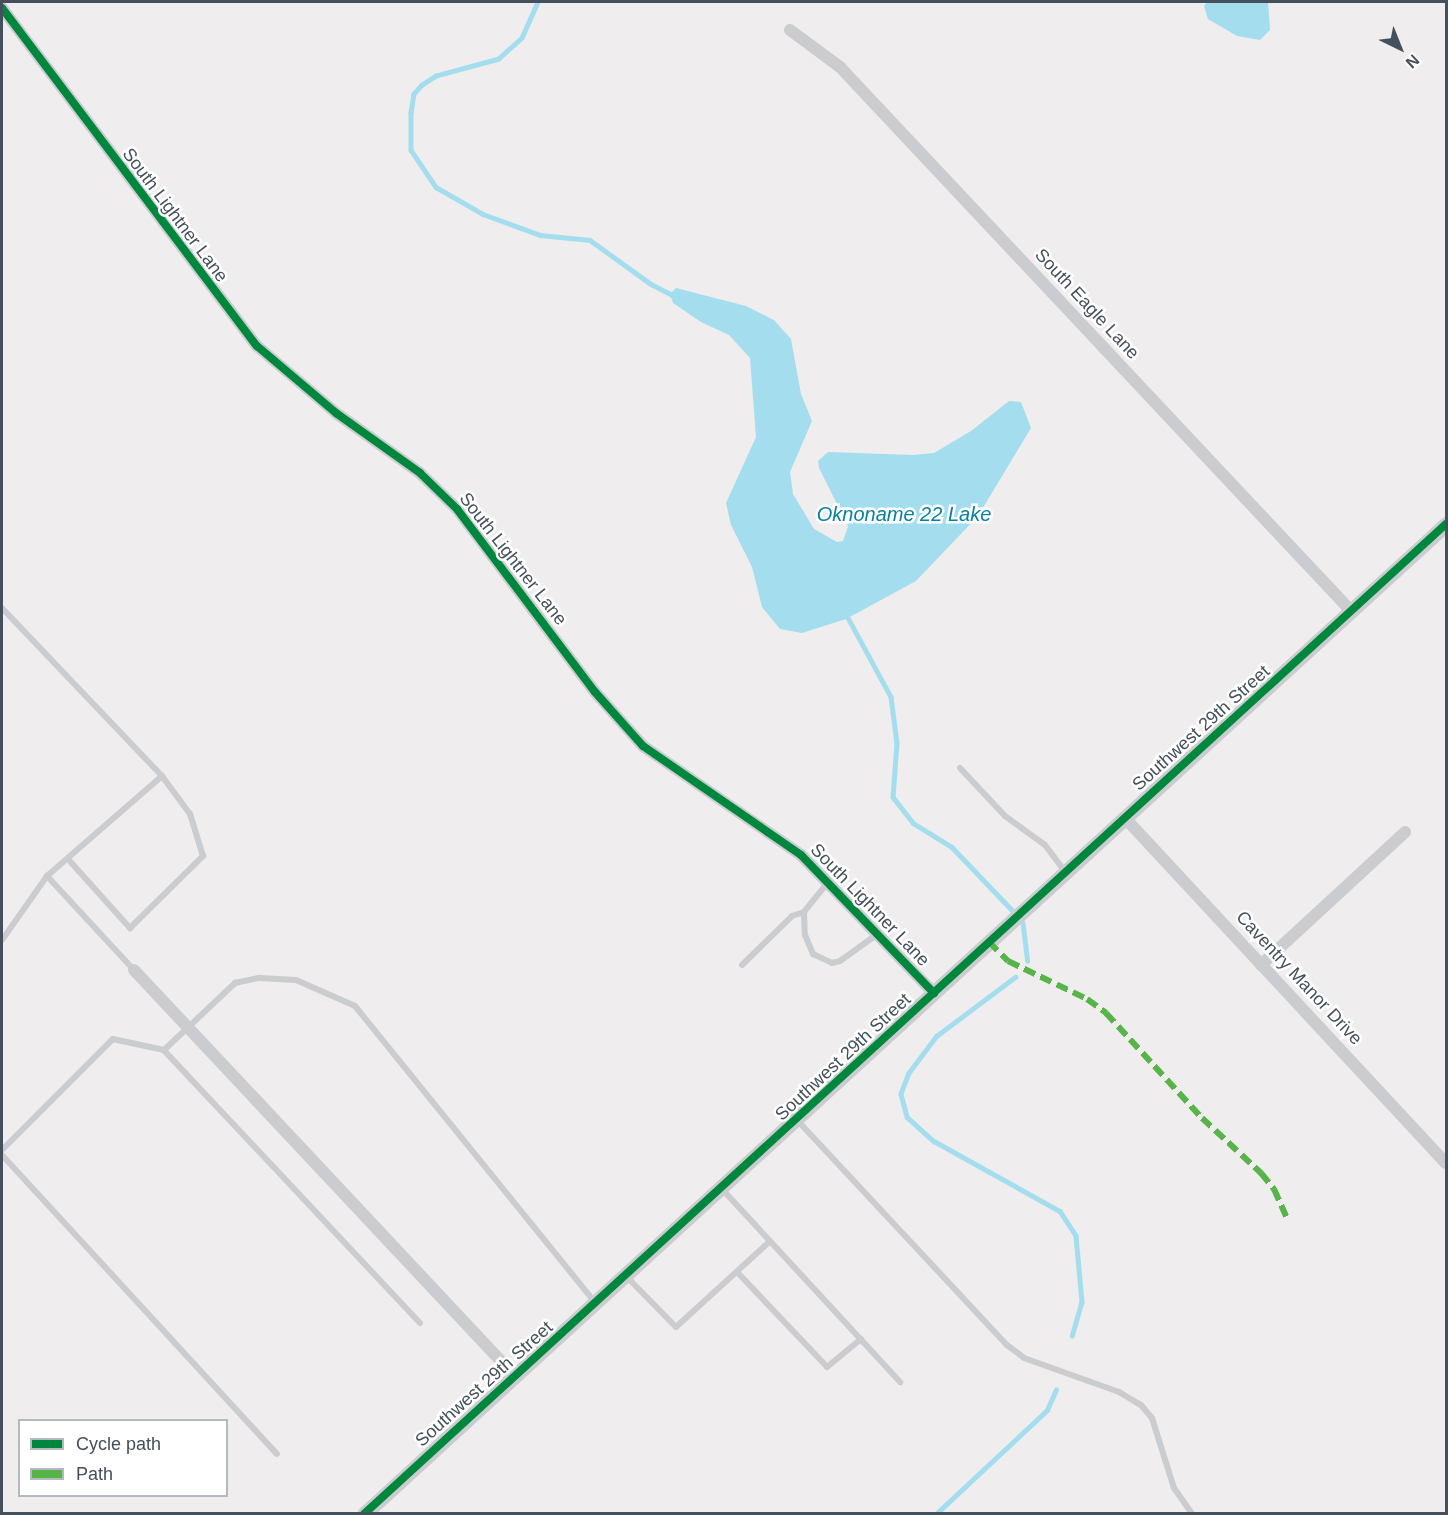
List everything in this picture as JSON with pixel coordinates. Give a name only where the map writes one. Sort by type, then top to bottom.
[{"type":"street","points":[[2,8],[8,2]]},
{"type":"street","name":"South Lightner Lane","points":[[2,8],[257,346],[336,413],[420,473],[457,509],[606,706],[643,746],[783,841],[829,881],[934,993]]},
{"type":"street","name":"South Eagle Lane","points":[[790,30],[840,67],[1351,611]]},
{"type":"street","name":"Southwest 29th Street","points":[[364,1514],[1446,524]]},
{"type":"street","name":"Caventry Manor Drive","points":[[1125,819],[1446,1163]]},
{"type":"street","points":[[1261,965],[1405,832]]},
{"type":"street","points":[[134,970],[515,1376]]},
{"type":"lane","points":[[2,608],[162,776],[190,814],[203,856],[130,928],[68,859]]},
{"type":"lane","points":[[960,768],[1005,816],[1045,845],[1065,873]]},
{"type":"lane","points":[[2,940],[47,876],[162,776]]},
{"type":"lane","points":[[47,876],[134,970]]},
{"type":"lane","points":[[742,965],[792,916],[804,912],[829,881]]},
{"type":"lane","points":[[804,912],[807,945],[813,954],[832,963],[850,956],[879,933]]},
{"type":"lane","points":[[164,1050],[235,983],[259,978],[315,985],[355,1006],[595,1303]]},
{"type":"lane","points":[[277,1454],[2,1153],[113,1039],[164,1050],[420,1323]]},
{"type":"lane","points":[[796,1120],[1007,1346],[1024,1358],[1119,1392],[1141,1406],[1152,1418],[1174,1488],[1192,1514]]},
{"type":"lane","points":[[722,1188],[900,1382]]},
{"type":"lane","points":[[626,1275],[676,1327],[770,1242]]},
{"type":"lane","points":[[737,1272],[827,1367],[861,1339]]},
{"type":"water","points":[[1207,2],[1268,2],[1270,30],[1260,40],[1237,36],[1208,19],[1204,6]]},
{"type":"water","name":"Oknoname 22 Lake","points":[[676,288],[746,306],[774,320],[791,339],[801,394],[812,421],[790,472],[793,494],[814,529],[837,542],[843,541],[848,526],[819,468],[818,461],[828,452],[913,455],[934,453],[971,431],[1009,401],[1021,402],[1031,428],[978,516],[916,581],[846,619],[802,633],[780,629],[762,607],[752,567],[731,525],[726,503],[756,437],[750,358],[729,335],[701,322],[673,303],[670,294]]},
{"type":"waterway","points":[[538,2],[522,38],[499,59],[436,76],[422,85],[414,94],[411,112],[411,150],[436,187],[483,214],[540,235],[590,240],[651,284],[675,296]]},
{"type":"waterway","points":[[846,614],[891,697],[897,743],[893,797],[913,823],[952,847],[1011,909]]},
{"type":"waterway","points":[[1023,923],[1028,961]]},
{"type":"waterway","points":[[1016,977],[937,1036],[909,1073],[901,1094],[907,1117],[934,1141],[1060,1211],[1076,1236],[1082,1302],[1072,1336]]},
{"type":"waterway","points":[[936,1514],[1047,1410],[1056,1390]]},
{"type":"marked path","points":[[989,942],[1008,961],[1087,999],[1106,1013],[1202,1118],[1261,1173],[1274,1189],[1286,1216]]},
{"type":"cycle path","points":[[2,8],[257,346],[336,413],[420,473],[457,509],[595,692],[643,746],[801,855],[934,993]]},
{"type":"cycle path","points":[[364,1514],[1446,524]]}]
